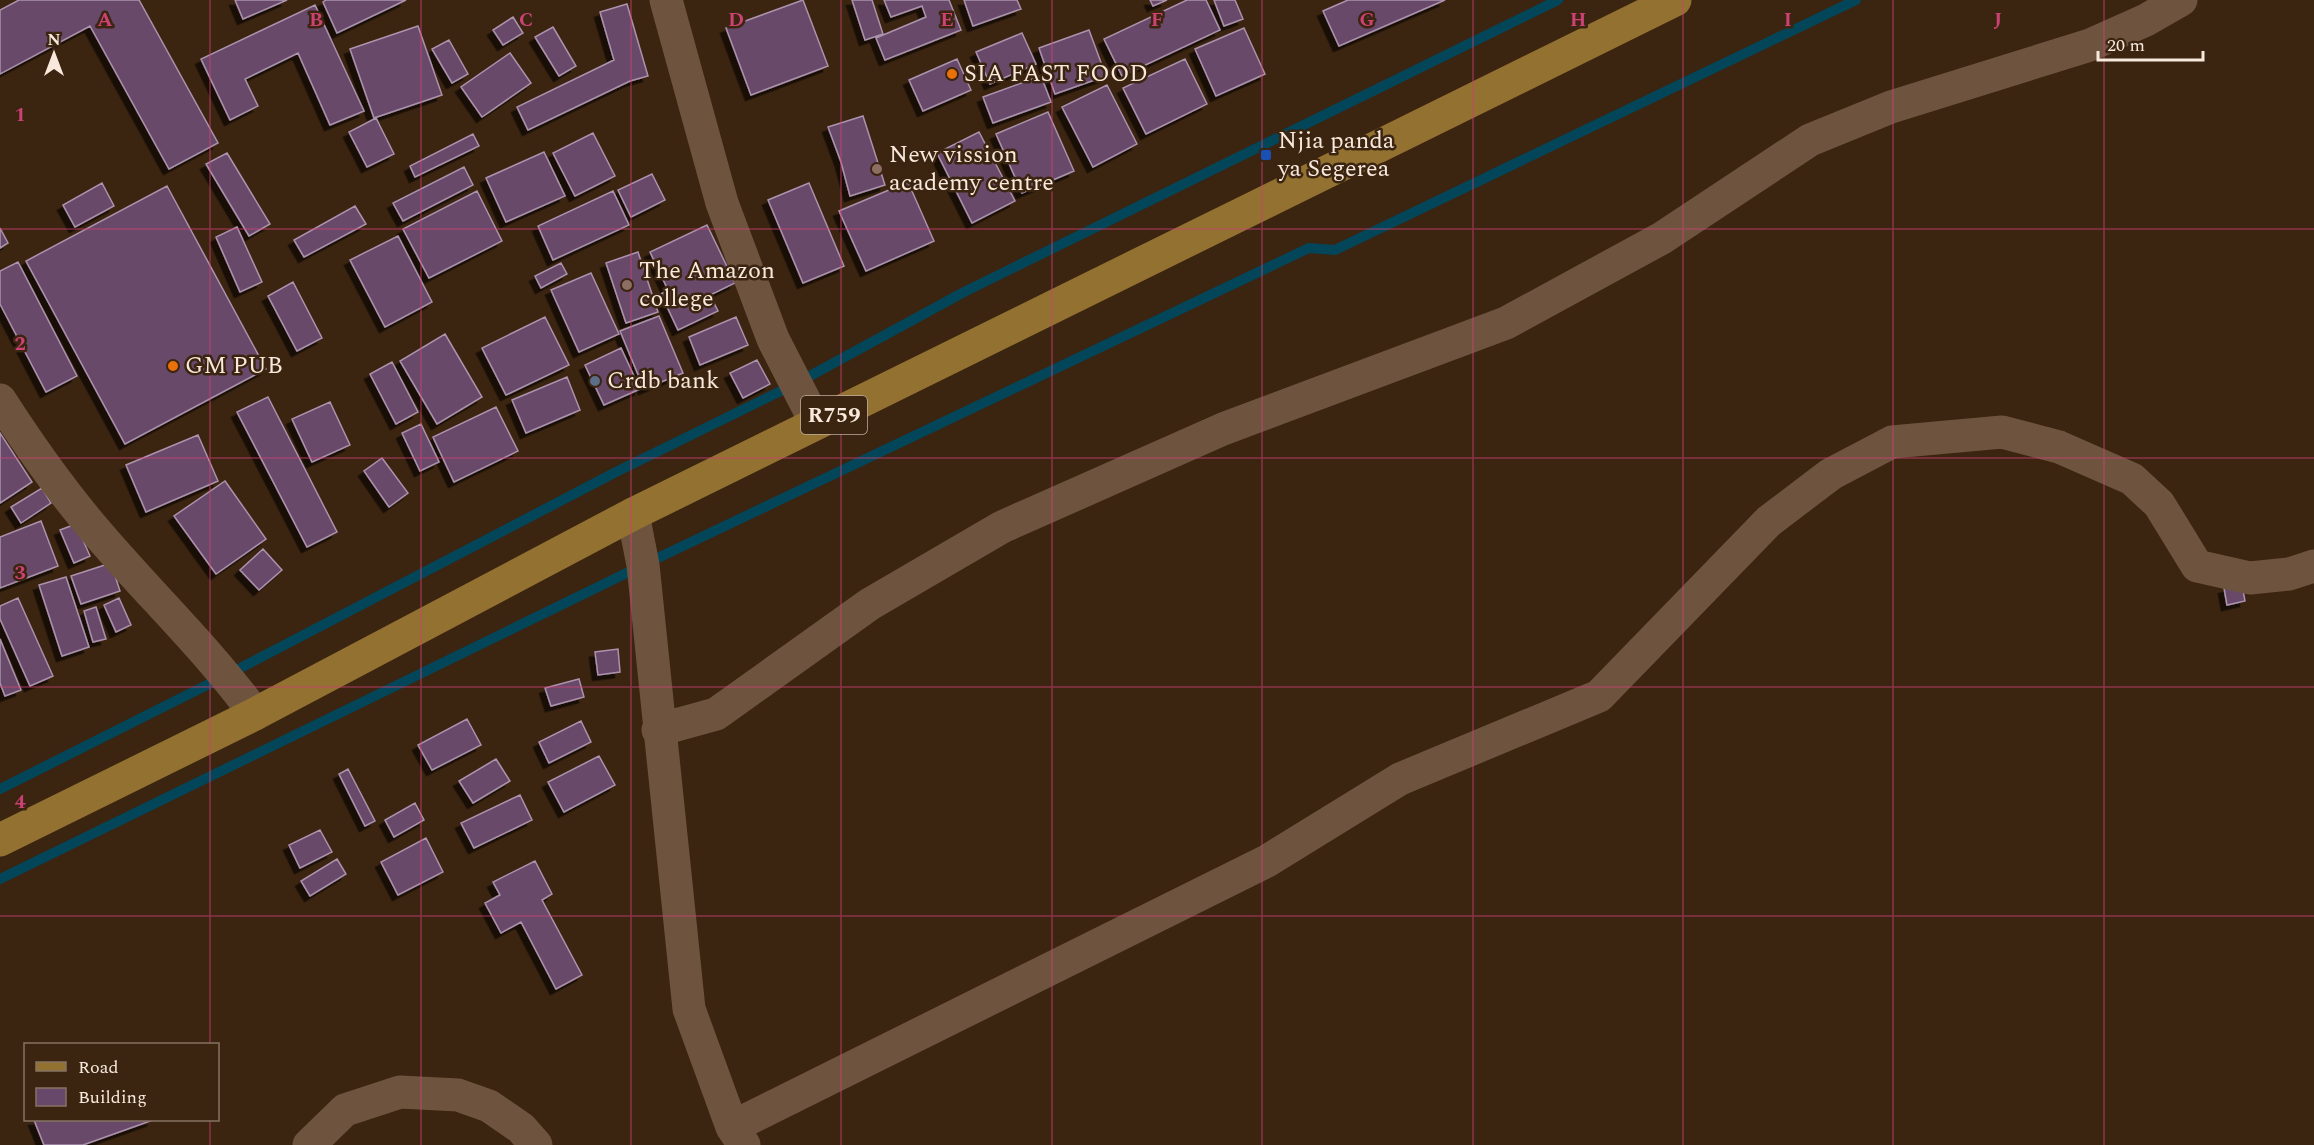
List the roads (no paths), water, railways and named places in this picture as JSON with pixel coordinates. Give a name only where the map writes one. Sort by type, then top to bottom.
[{"type":"main road","name":"R759","points":[[0,840],[255,714],[633,514],[1659,3]]},
{"type":"street","points":[[666,0],[722,203],[773,339],[816,423]]},
{"type":"street","points":[[658,730],[716,714],[870,604],[1002,527],[1223,429],[1506,323],[1662,238],[1810,140],[1891,107],[2090,45],[2146,20],[2181,0]]},
{"type":"street","points":[[0,400],[37,457],[94,529],[227,675],[255,714]]},
{"type":"street","points":[[633,514],[643,564],[658,730],[689,1009],[738,1136],[1267,861],[1400,779],[1599,696],[1769,521],[1831,474],[1892,442],[2002,432],[2059,447],[2132,479],[2159,504],[2197,566],[2250,578],[2289,574],[2314,566]]},
{"type":"street","points":[[309,1145],[345,1110],[400,1092],[458,1095],[489,1106],[521,1128],[536,1145]]},
{"type":"waterway","points":[[0,789],[227,675],[616,472],[797,383],[964,292],[1558,0]]},
{"type":"waterway","points":[[0,879],[643,565],[1309,248],[1335,250],[1856,0]]},
{"type":"place","name":"SIA FAST FOOD","points":[[952,74]]},
{"type":"place","name":"Njia panda ya Segerea","points":[[1266,155]]},
{"type":"place","name":"New vission academy centre","points":[[877,169]]},
{"type":"place","name":"The Amazon college","points":[[627,285]]},
{"type":"place","name":"GM PUB","points":[[173,366]]},
{"type":"place","name":"Crdb bank","points":[[595,381]]}]
